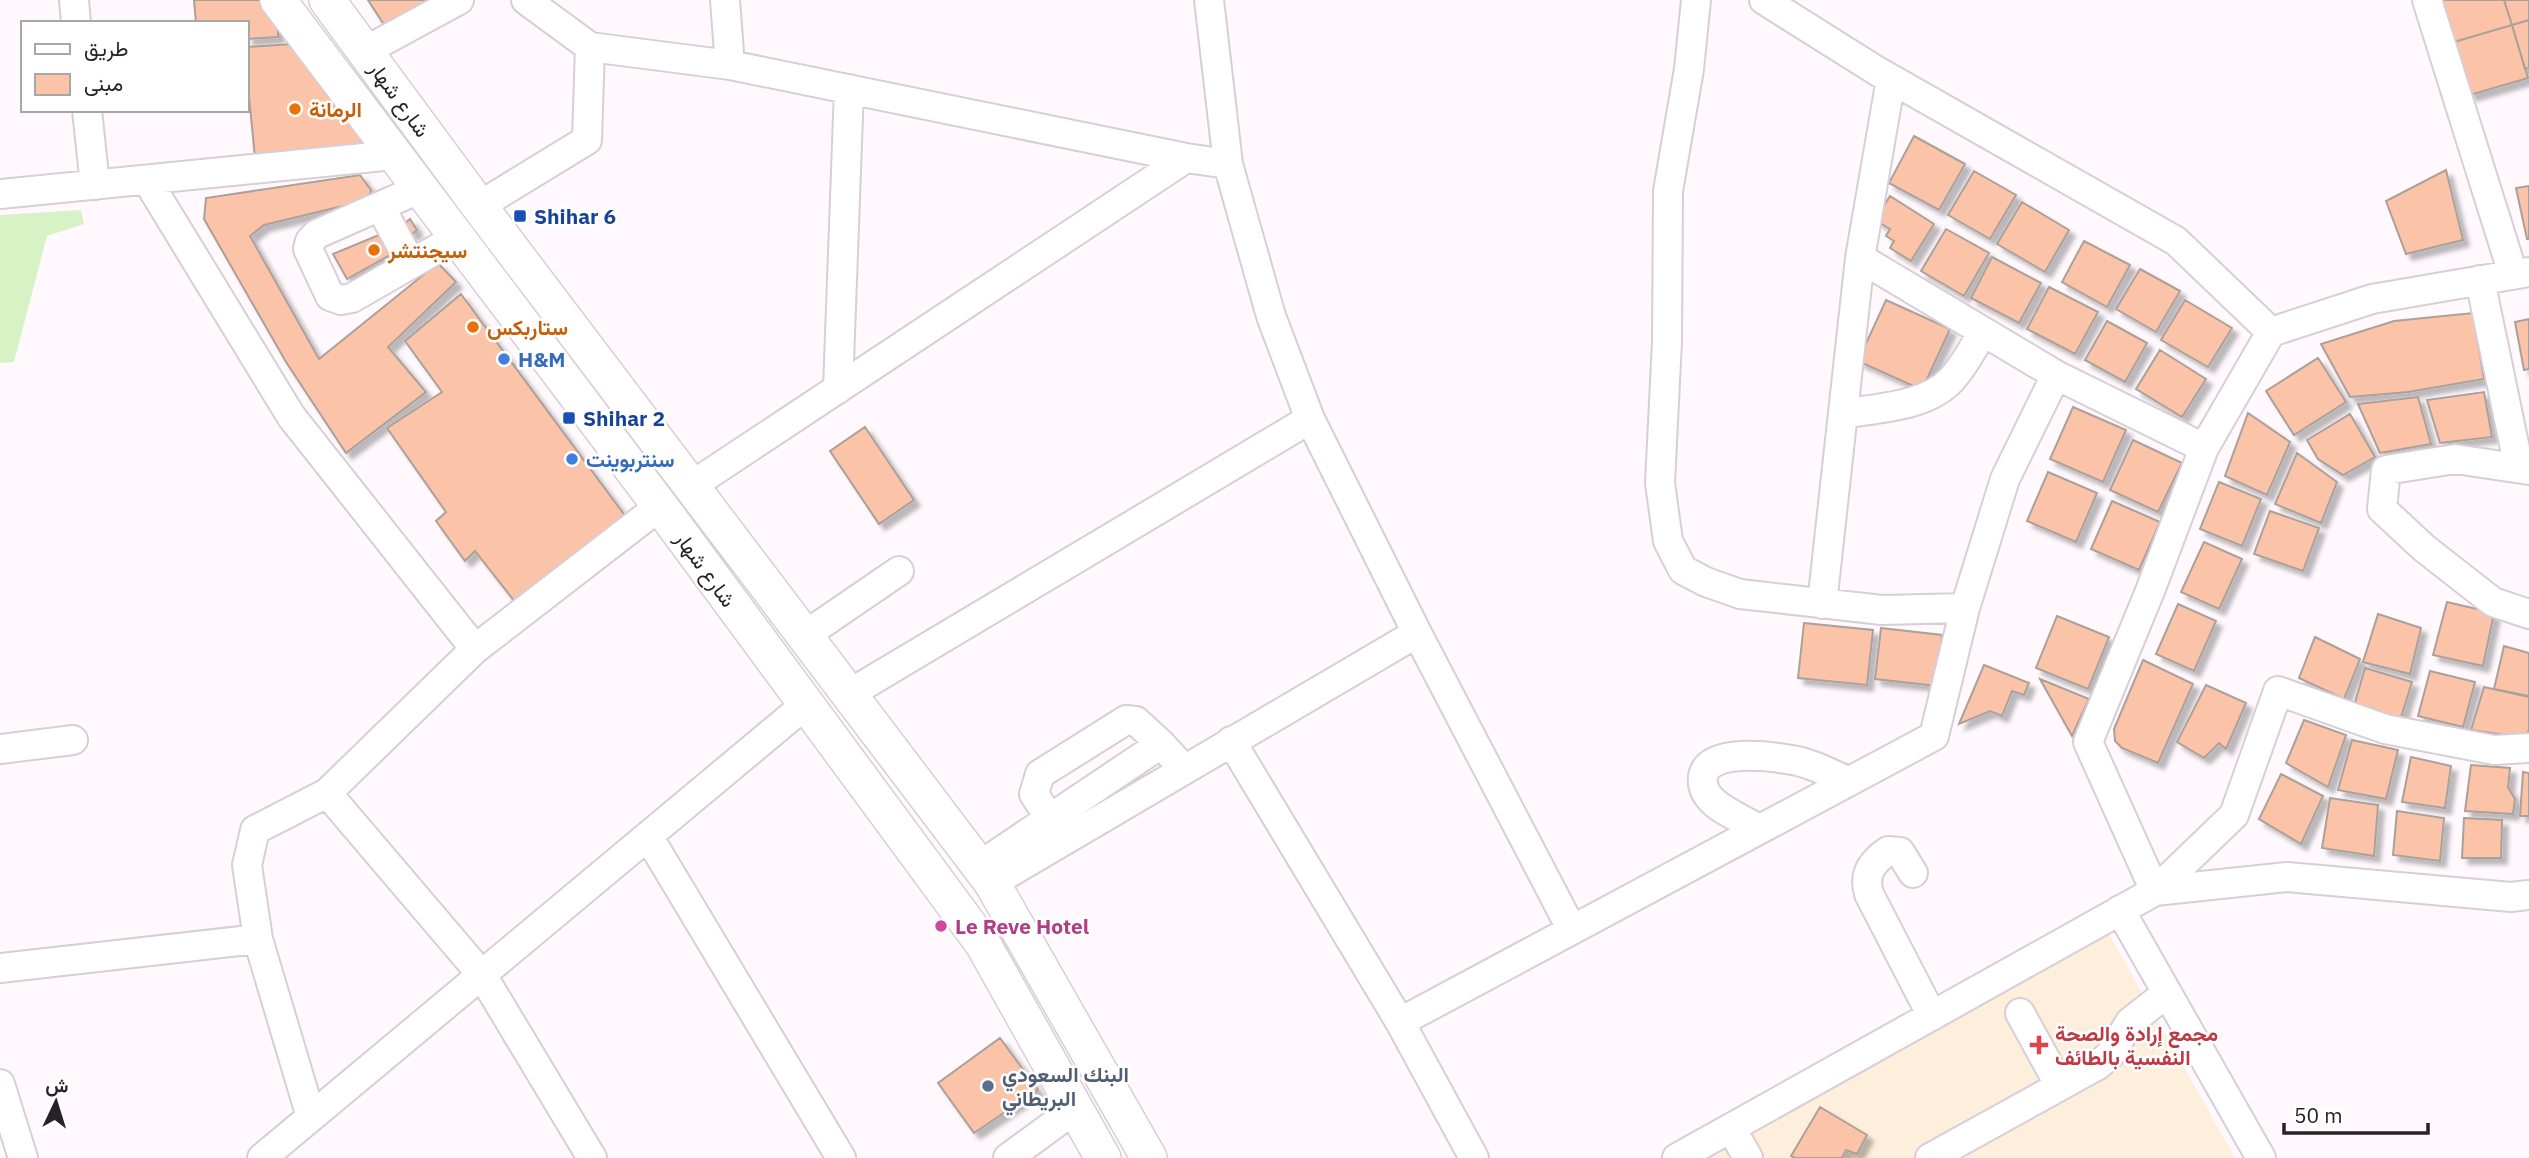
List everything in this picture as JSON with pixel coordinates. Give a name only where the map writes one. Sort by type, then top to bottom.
[{"type":"main road","name":"شارع شهار","points":[[278,0],[660,506],[983,944],[1103,1158]]},
{"type":"main road","name":"شارع شهار","points":[[327,0],[479,206],[985,874],[1149,1158]]},
{"type":"street","points":[[74,0],[76,21]]},
{"type":"street","points":[[365,51],[459,0]]},
{"type":"street","points":[[526,0],[590,47],[730,65],[1186,158],[1228,164]]},
{"type":"street","points":[[725,0],[730,65]]},
{"type":"street","points":[[1209,0],[1228,164],[1271,316],[1310,419],[1417,633],[1572,930]]},
{"type":"street","points":[[1696,0],[1689,69],[1668,191],[1667,341],[1660,483],[1668,541],[1683,570],[1706,582],[1740,594],[1882,610],[1965,608]]},
{"type":"street","points":[[1764,0],[1891,79],[2176,241],[2271,332]]},
{"type":"street","points":[[2155,891],[2088,742],[2150,591],[2204,448],[2271,332],[2372,299],[2521,273],[2427,0]]},
{"type":"street","points":[[479,206],[587,140],[590,47]]},
{"type":"street","points":[[1822,604],[1860,258],[1891,79]]},
{"type":"street","points":[[838,389],[849,89]]},
{"type":"street","points":[[87,112],[96,185]]},
{"type":"street","points":[[0,194],[394,155]]},
{"type":"street","points":[[691,486],[1186,158]]},
{"type":"street","points":[[147,180],[291,416],[475,649]]},
{"type":"street","points":[[419,190],[317,234],[310,242],[309,249],[330,296],[341,300],[352,298],[456,238]]},
{"type":"street","points":[[380,206],[411,264]]},
{"type":"street","points":[[1860,258],[2056,375],[2204,448]]},
{"type":"street","points":[[2480,280],[2524,469],[2455,459],[2386,470],[2382,509],[2424,548],[2493,602],[2529,614]]},
{"type":"street","points":[[1843,414],[1935,393],[1951,381],[1983,332]]},
{"type":"street","points":[[1400,1022],[1934,736],[1965,608],[2005,479],[2056,375]]},
{"type":"street","points":[[849,694],[1310,419]]},
{"type":"street","points":[[311,1117],[258,939],[247,865],[255,830],[327,793],[475,649],[660,506]]},
{"type":"street","points":[[804,636],[899,571]]},
{"type":"street","points":[[985,874],[1184,769],[1417,633]]},
{"type":"street","points":[[1677,1158],[2155,891],[2234,815],[2278,691],[2385,729],[2494,750],[2529,748]]},
{"type":"street","points":[[262,1158],[805,705]]},
{"type":"street","points":[[1050,819],[1034,793],[1040,774],[1126,720],[1136,721],[1184,769]]},
{"type":"street","points":[[0,749],[74,740]]},
{"type":"street","points":[[1231,741],[1400,1022],[1474,1158]]},
{"type":"street","points":[[985,874],[1050,819],[1161,744]]},
{"type":"street","points":[[1759,829],[1714,802],[1706,794],[1703,776],[1712,762],[1725,757],[1778,757],[1796,760],[1847,781]]},
{"type":"street","points":[[327,793],[482,975],[592,1158]]},
{"type":"street","points":[[648,836],[841,1158]]},
{"type":"street","points":[[1913,873],[1900,852],[1888,851],[1870,867],[1866,884],[1932,1016]]},
{"type":"street","points":[[2155,891],[2287,877],[2511,897],[2529,895]]},
{"type":"street","points":[[2120,910],[2261,1158]]},
{"type":"street","points":[[0,968],[258,939]]},
{"type":"street","points":[[1930,1158],[2098,1065],[2110,1055],[2130,1022],[2167,993]]},
{"type":"street","points":[[2020,1013],[2060,1086]]},
{"type":"street","points":[[0,1084],[23,1158]]},
{"type":"street","points":[[1008,1158],[1075,1109]]},
{"type":"street","points":[[1731,1128],[1748,1158]]},
{"type":"shaded area","name":"مجمع إرادة والصحة النفسية بالطائف","points":[[2108,932],[2235,1158],[1705,1158]]},
{"type":"green space","points":[[81,210],[84,224],[47,236],[14,362],[0,363],[0,215]]},
{"type":"building","points":[[194,0],[262,0],[278,20],[278,37],[248,39],[248,21],[196,21]]},
{"type":"building","points":[[368,0],[440,0],[390,34]]},
{"type":"building","points":[[2440,0],[2504,0],[2512,25],[2454,42]]},
{"type":"building","points":[[2504,0],[2529,0],[2529,20],[2512,25]]},
{"type":"building","points":[[2529,20],[2529,68],[2525,69],[2512,25]]},
{"type":"building","points":[[2512,25],[2528,78],[2470,95],[2454,42]]},
{"type":"building","name":"الرمانة","points":[[293,44],[364,143],[255,158],[248,86],[248,47]]},
{"type":"building","points":[[1914,136],[1965,164],[1939,210],[1889,183]]},
{"type":"building","points":[[2446,170],[2463,240],[2406,254],[2386,201]]},
{"type":"building","points":[[1974,171],[2016,195],[1990,239],[1948,215]]},
{"type":"building","points":[[360,175],[371,190],[368,200],[264,225],[250,236],[319,359],[438,263],[456,282],[388,347],[426,392],[346,453],[286,362],[204,219],[206,198]]},
{"type":"building","points":[[2529,186],[2529,239],[2527,239],[2516,188]]},
{"type":"building","points":[[1890,196],[1934,224],[1911,261],[1890,248],[1894,241],[1886,236],[1890,229],[1875,220]]},
{"type":"building","points":[[2022,202],[2069,230],[2045,272],[1997,244]]},
{"type":"building","points":[[410,219],[417,230],[411,235],[404,224]]},
{"type":"building","points":[[1946,229],[1989,253],[1964,296],[1921,271]]},
{"type":"building","points":[[386,232],[397,251],[347,279],[333,254]]},
{"type":"building","points":[[2084,241],[2130,265],[2107,307],[2062,282]]},
{"type":"building","points":[[1992,257],[2041,283],[2019,323],[1971,298]]},
{"type":"building","points":[[2140,269],[2180,291],[2156,332],[2116,309]]},
{"type":"building","points":[[2049,287],[2098,312],[2075,354],[2027,329]]},
{"type":"building","points":[[461,294],[626,517],[515,602],[475,551],[465,561],[436,521],[446,512],[387,428],[442,392],[405,341]]},
{"type":"building","points":[[1886,300],[1950,329],[1922,390],[1858,361]]},
{"type":"building","points":[[2185,300],[2232,328],[2208,367],[2161,340]]},
{"type":"building","points":[[2473,313],[2484,379],[2408,392],[2350,397],[2321,344],[2394,321]]},
{"type":"building","points":[[2529,319],[2529,369],[2524,370],[2515,322]]},
{"type":"building","points":[[2107,321],[2147,343],[2125,382],[2085,360]]},
{"type":"building","points":[[2160,350],[2206,379],[2182,417],[2136,389]]},
{"type":"building","points":[[2318,358],[2346,402],[2294,435],[2266,391]]},
{"type":"building","points":[[2484,392],[2492,437],[2440,443],[2427,400]]},
{"type":"building","points":[[2418,397],[2431,444],[2380,453],[2358,404]]},
{"type":"building","points":[[2073,407],[2126,430],[2103,482],[2050,459]]},
{"type":"building","points":[[2248,413],[2290,442],[2267,495],[2225,476]]},
{"type":"building","points":[[2350,414],[2375,457],[2343,475],[2318,459],[2307,440]]},
{"type":"building","points":[[865,427],[914,500],[879,524],[830,451]]},
{"type":"building","points":[[2133,440],[2182,463],[2158,512],[2110,490]]},
{"type":"building","points":[[2297,453],[2337,482],[2321,523],[2275,504]]},
{"type":"building","points":[[2048,472],[2097,493],[2076,542],[2027,521]]},
{"type":"building","points":[[2219,482],[2261,499],[2242,546],[2200,529]]},
{"type":"building","points":[[2112,501],[2160,522],[2139,570],[2091,549]]},
{"type":"building","points":[[2270,511],[2319,528],[2303,571],[2254,554]]},
{"type":"building","points":[[2204,542],[2242,559],[2219,609],[2181,592]]},
{"type":"building","points":[[2447,602],[2494,613],[2483,666],[2433,655]]},
{"type":"building","points":[[2178,604],[2216,621],[2194,671],[2156,654]]},
{"type":"building","points":[[2378,614],[2421,628],[2410,674],[2363,662]]},
{"type":"building","points":[[2057,616],[2109,637],[2088,689],[2036,668]]},
{"type":"building","points":[[1804,623],[1873,630],[1867,685],[1798,678]]},
{"type":"building","points":[[1881,628],[1942,635],[1937,686],[1875,679]]},
{"type":"building","points":[[2315,637],[2360,659],[2344,699],[2299,678]]},
{"type":"building","points":[[2504,646],[2529,653],[2529,696],[2494,689]]},
{"type":"building","points":[[2143,660],[2193,684],[2158,763],[2122,748],[2115,741],[2114,729]]},
{"type":"building","points":[[1984,665],[2029,683],[2024,695],[2012,691],[2002,716],[1990,711],[1959,724]]},
{"type":"building","points":[[2365,668],[2412,682],[2398,727],[2352,713]]},
{"type":"building","points":[[2430,671],[2475,682],[2463,727],[2418,716]]},
{"type":"building","points":[[2040,679],[2089,699],[2072,736]]},
{"type":"building","points":[[2206,685],[2246,703],[2226,749],[2219,743],[2204,758],[2177,742]]},
{"type":"building","points":[[2484,687],[2529,697],[2529,729],[2526,738],[2471,730]]},
{"type":"building","points":[[2304,720],[2346,735],[2328,787],[2286,763]]},
{"type":"building","points":[[2352,740],[2398,750],[2386,799],[2338,790]]},
{"type":"building","points":[[2411,757],[2451,766],[2445,808],[2402,802]]},
{"type":"building","points":[[2471,765],[2510,768],[2508,787],[2515,799],[2513,814],[2465,811]]},
{"type":"building","points":[[2523,772],[2529,773],[2529,816],[2520,816]]},
{"type":"building","points":[[2281,774],[2323,796],[2301,844],[2259,819]]},
{"type":"building","points":[[2330,798],[2378,805],[2374,856],[2322,848]]},
{"type":"building","points":[[2397,811],[2444,818],[2440,861],[2393,855]]},
{"type":"building","points":[[2464,818],[2502,820],[2501,858],[2462,858]]},
{"type":"building","name":"البنك السعودي البريطاني","points":[[1000,1038],[1038,1090],[974,1133],[938,1083]]},
{"type":"building","points":[[1820,1107],[1867,1135],[1857,1154],[1846,1150],[1842,1158],[1791,1156]]},
{"type":"place","name":"الرمانة","points":[[295,109]]},
{"type":"place","name":"Shihar 6","points":[[520,216]]},
{"type":"place","name":"سيجنتشر","points":[[374,250]]},
{"type":"place","name":"ستاربكس","points":[[473,327]]},
{"type":"place","name":"H&M","points":[[504,359]]},
{"type":"place","name":"Shihar 2","points":[[569,418]]},
{"type":"place","name":"سنتربوينت","points":[[572,459]]},
{"type":"place","name":"Le Reve Hotel","points":[[941,926]]},
{"type":"place","name":"مجمع إرادة والصحة النفسية بالطائف","points":[[2039,1045]]},
{"type":"place","name":"البنك السعودي البريطاني","points":[[988,1086]]}]
